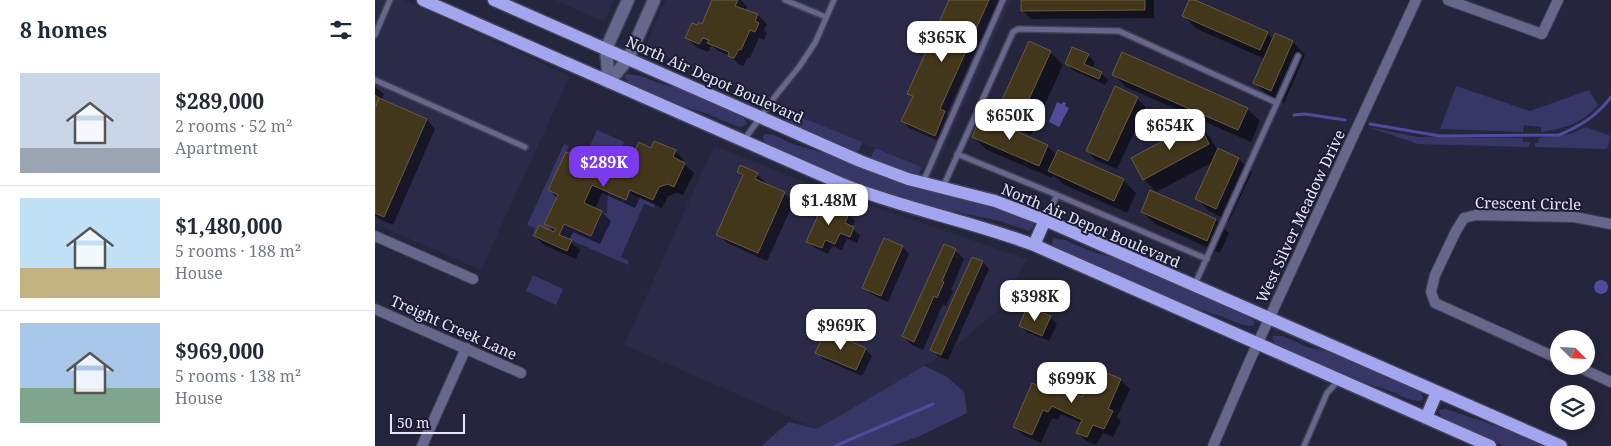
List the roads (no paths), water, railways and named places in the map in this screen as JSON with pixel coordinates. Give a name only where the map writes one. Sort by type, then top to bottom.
[{"type":"main road","points":[[423,0],[871,196],[976,225],[1034,246],[1490,446]]},
{"type":"main road","name":"North Air Depot Boulevard","points":[[494,0],[860,161],[922,183],[995,201],[1045,220],[1561,446]]},
{"type":"main road","points":[[1034,246],[1045,220]]},
{"type":"main road","points":[[1426,418],[1437,392]]},
{"type":"street","points":[[609,82],[606,49],[628,0]]},
{"type":"street","points":[[609,82],[628,59],[654,0]]},
{"type":"street","name":"West Silver Meadow Drive","points":[[1213,446],[1269,318],[1416,0]]},
{"type":"street","points":[[1448,0],[1542,34],[1558,0]]},
{"type":"street","name":"Crescent Circle","points":[[1550,355],[1435,303],[1431,292],[1435,275],[1464,218],[1476,215],[1574,217],[1611,224]]},
{"type":"street","points":[[375,236],[473,279]]},
{"type":"street","name":"Treight Creek Lane","points":[[375,309],[521,373]]},
{"type":"street","points":[[422,446],[465,348]]},
{"type":"street","points":[[1595,375],[1611,382]]},
{"type":"lane","points":[[375,35],[390,0]]},
{"type":"lane","points":[[785,0],[826,17]]},
{"type":"lane","points":[[743,141],[799,67],[815,42],[834,0]]},
{"type":"lane","points":[[922,183],[1003,0]]},
{"type":"lane","points":[[943,187],[1013,32],[1018,29],[1119,31],[1277,103]]},
{"type":"lane","points":[[1195,286],[1298,56]]},
{"type":"lane","points":[[375,80],[525,148]]},
{"type":"lane","points":[[957,154],[1207,260]]},
{"type":"lane","points":[[1045,220],[1057,195]]},
{"type":"lane","points":[[1304,446],[1327,393],[1339,380]]},
{"type":"waterway","points":[[1370,124],[1440,136],[1559,135],[1588,120],[1611,97]]},
{"type":"waterway","points":[[1294,115],[1305,114],[1345,120]]},
{"type":"waterway","points":[[835,446],[933,404]]}]
